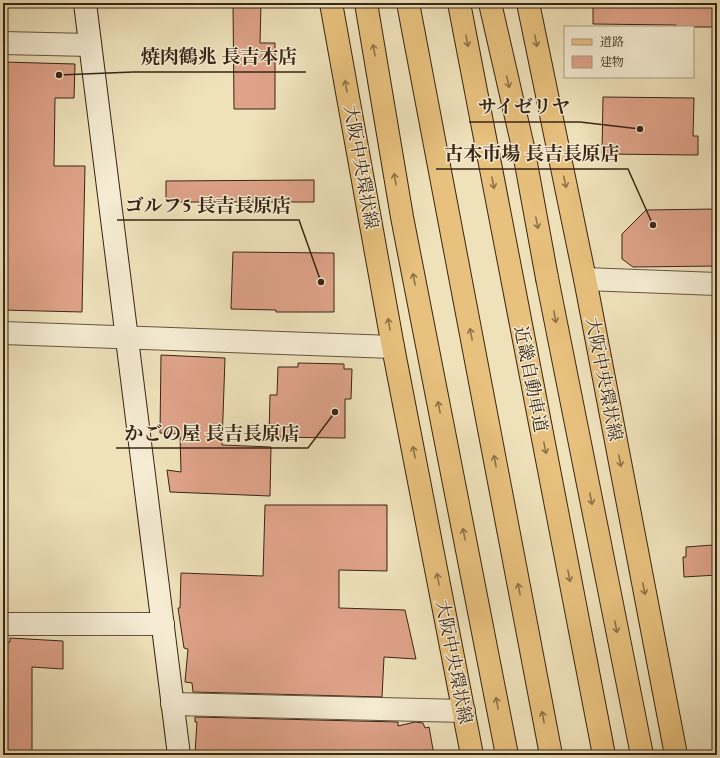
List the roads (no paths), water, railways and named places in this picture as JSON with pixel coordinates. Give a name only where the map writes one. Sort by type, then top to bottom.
[{"type":"main road","name":"大阪中央環状線","points":[[331,3],[394,347],[472,755]]},
{"type":"main road","points":[[366,3],[402,217],[507,755]]},
{"type":"main road","points":[[408,3],[551,755]]},
{"type":"main road","name":"近畿自動車道","points":[[459,3],[604,755]]},
{"type":"main road","points":[[490,3],[523,147],[547,278],[642,755]]},
{"type":"main road","name":"大阪中央環状線","points":[[528,3],[585,279],[676,755]]},
{"type":"street","points":[[85,3],[179,755]]},
{"type":"street","points":[[3,43],[90,45]]},
{"type":"street","points":[[585,279],[717,284]]},
{"type":"street","points":[[3,333],[394,347]]},
{"type":"street","points":[[3,624],[163,624]]},
{"type":"street","points":[[172,704],[464,711]]},
{"type":"place","name":"焼肉鶴兆 長吉本店","points":[[59,75]]},
{"type":"place","name":"サイゼリヤ","points":[[640,129]]},
{"type":"place","name":"古本市場 長吉長原店","points":[[653,225]]},
{"type":"place","name":"ゴルフ5 長吉長原店","points":[[321,282]]},
{"type":"place","name":"かごの屋 長吉長原店","points":[[335,412]]}]
